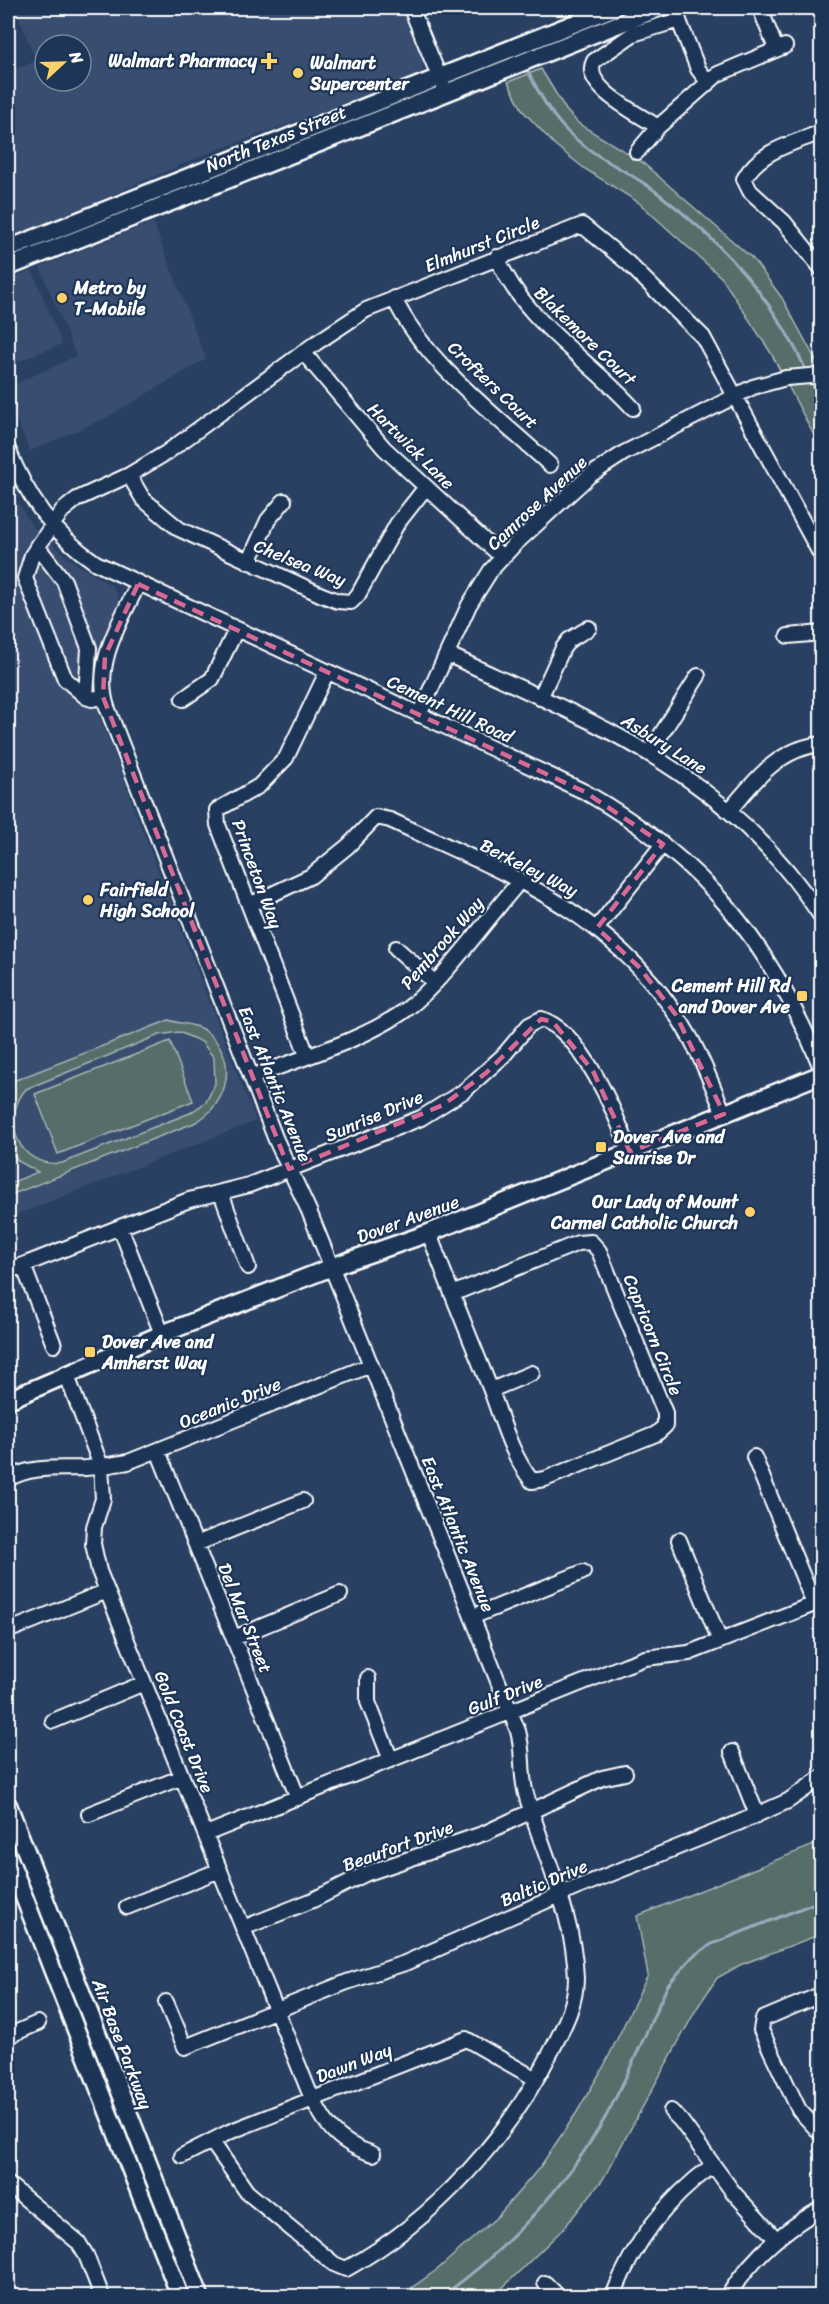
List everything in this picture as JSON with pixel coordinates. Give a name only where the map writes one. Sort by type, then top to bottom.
[{"type":"main road","name":"North Texas Street","points":[[8,267],[442,84],[613,8]]},
{"type":"main road","name":"North Texas Street","points":[[8,249],[442,84],[659,8]]},
{"type":"main road","name":"Dover Avenue","points":[[8,1400],[66,1373],[162,1334],[331,1268],[429,1233],[822,1074]]},
{"type":"main road","name":"Air Base Parkway","points":[[8,1805],[200,2296]]},
{"type":"main road","name":"Air Base Parkway","points":[[8,1856],[180,2296]]},
{"type":"street","points":[[411,8],[442,84]]},
{"type":"street","points":[[637,152],[658,127],[724,70],[781,47],[760,8]]},
{"type":"street","points":[[658,127],[611,98],[592,75],[591,68],[594,62],[633,34],[677,14],[698,69],[708,82]]},
{"type":"street","points":[[822,132],[764,157],[750,168],[744,180],[750,191],[784,222],[822,268]]},
{"type":"street","name":"Elmhurst Circle","points":[[34,550],[62,511],[77,499],[129,475],[166,453],[350,319],[394,298],[582,225],[593,231],[688,320],[713,352],[822,557]]},
{"type":"street","name":"Blakemore Court","points":[[497,257],[517,294],[533,313],[633,408]]},
{"type":"street","name":"Crofters Court","points":[[394,298],[409,324],[451,374],[550,465]]},
{"type":"street","name":"Hartwick Lane","points":[[303,352],[367,430],[502,557]]},
{"type":"street","name":"Camrose Avenue","points":[[419,715],[479,588],[502,557],[606,464],[753,387],[786,378],[822,375]]},
{"type":"street","name":"Cement Hill Road","points":[[8,449],[24,487],[52,525],[78,551],[96,563],[585,792],[634,822],[663,844],[724,901],[759,946],[789,994],[822,1070]]},
{"type":"street","name":"Chelsea Way","points":[[129,475],[143,500],[165,520],[322,595],[338,601],[351,602],[358,595],[405,511],[426,487]]},
{"type":"street","points":[[249,562],[268,520],[284,501]]},
{"type":"street","points":[[87,697],[89,648],[64,581],[34,550],[25,578],[65,679],[87,697],[103,697]]},
{"type":"street","name":"East Atlantic Avenue","points":[[138,584],[105,656],[102,668],[103,697],[251,1077],[371,1365],[522,1744],[523,1779],[531,1811],[560,1895],[574,1963],[575,1995],[570,2014],[536,2079],[501,2132],[452,2188],[396,2235],[346,2269],[334,2264],[247,2192],[212,2142]]},
{"type":"street","points":[[540,698],[569,639],[589,628]]},
{"type":"street","points":[[183,699],[212,679],[236,630]]},
{"type":"street","points":[[788,636],[822,633]]},
{"type":"street","name":"Asbury Lane","points":[[447,654],[650,752],[695,783],[729,811],[781,864],[820,913]]},
{"type":"street","name":"Princeton Way","points":[[307,1054],[218,825],[216,810],[259,786],[286,758],[327,672]]},
{"type":"street","points":[[650,752],[698,676]]},
{"type":"street","points":[[729,811],[780,757],[794,750],[822,744]]},
{"type":"street","name":"Berkeley Way","points":[[249,905],[311,876],[348,846],[376,817],[390,820],[518,879],[555,899],[597,928],[639,967],[676,1015],[705,1068],[724,1114]]},
{"type":"street","points":[[597,928],[663,844]]},
{"type":"street","name":"Pembrook Way","points":[[251,1077],[393,1018],[422,996],[513,890],[518,879]]},
{"type":"street","points":[[396,948],[434,982]]},
{"type":"street","name":"Sunrise Drive","points":[[8,1271],[189,1200],[221,1193],[289,1169],[412,1121],[444,1106],[486,1073],[529,1025],[541,1019],[553,1022],[593,1071],[614,1111],[630,1152]]},
{"type":"street","points":[[221,1193],[248,1267]]},
{"type":"street","points":[[120,1227],[162,1334]]},
{"type":"street","name":"Capricorn Circle","points":[[429,1233],[452,1294],[522,1469],[532,1481],[545,1479],[656,1434],[665,1426],[665,1413],[599,1251],[591,1242],[578,1243],[452,1294]]},
{"type":"street","points":[[23,1265],[54,1345]]},
{"type":"street","name":"Oceanic Drive","points":[[8,1479],[26,1471],[41,1468],[101,1466],[128,1462],[371,1365]]},
{"type":"street","name":"Gold Coast Drive","points":[[66,1373],[101,1466],[103,1499],[94,1527],[93,1544],[107,1591],[313,2098],[325,2122],[334,2133],[353,2148],[373,2154]]},
{"type":"street","points":[[491,1390],[532,1373]]},
{"type":"street","name":"Del Mar Street","points":[[158,1451],[298,1798]]},
{"type":"street","points":[[754,1457],[818,1603]]},
{"type":"street","points":[[196,1544],[303,1501]]},
{"type":"street","points":[[679,1540],[720,1641]]},
{"type":"street","points":[[472,1617],[583,1572]]},
{"type":"street","points":[[15,1628],[107,1591]]},
{"type":"street","points":[[234,1638],[340,1594]]},
{"type":"street","name":"Gulf Drive","points":[[206,1834],[645,1658],[689,1653],[818,1603]]},
{"type":"street","points":[[368,1678],[368,1702],[391,1760]]},
{"type":"street","points":[[53,1721],[144,1683]]},
{"type":"street","points":[[732,1752],[757,1815]]},
{"type":"street","name":"Beaufort Drive","points":[[243,1928],[313,1900],[365,1874],[475,1837],[602,1778],[625,1773]]},
{"type":"street","points":[[89,1814],[182,1777]]},
{"type":"street","name":"Baltic Drive","points":[[166,2002],[185,2047],[347,1982],[405,1963],[560,1895],[757,1815],[788,1800],[822,1777]]},
{"type":"street","points":[[127,1907],[220,1870]]},
{"type":"street","points":[[822,1994],[763,2019],[761,2030],[799,2110],[822,2135]]},
{"type":"street","points":[[8,2036],[38,2023]]},
{"type":"street","name":"Dawn Way","points":[[182,2156],[229,2133],[313,2098],[466,2039],[536,2079]]},
{"type":"street","points":[[671,2111],[681,2121],[712,2166],[776,2239]]},
{"type":"street","points":[[613,2296],[645,2232],[680,2192],[712,2166]]},
{"type":"street","points":[[8,2184],[78,2242],[102,2296]]},
{"type":"street","points":[[728,2296],[751,2265],[776,2239],[822,2208]]},
{"type":"street","points":[[545,2283],[558,2296]]},
{"type":"highlighted area","points":[[138,584],[585,792],[657,839],[663,844],[597,928],[639,967],[676,1015],[724,1114],[630,1152],[593,1071],[553,1022],[541,1019],[486,1073],[443,1105],[289,1169],[103,697],[105,656]]},
{"type":"shaded area","points":[[15,8],[403,8],[424,63],[421,73],[415,78],[206,154],[8,240],[8,72],[33,62],[33,93],[93,93],[93,33],[33,33],[33,53]]},
{"type":"shaded area","points":[[153,222],[206,359],[106,418],[30,451],[8,400],[8,387],[76,356],[40,267]]},
{"type":"shaded area","points":[[32,270],[62,344],[17,362],[8,362],[8,280]]},
{"type":"shaded area","name":"Fairfield High School","points":[[8,486],[32,526],[77,565],[111,585],[118,595],[118,604],[95,655],[92,681],[98,713],[126,784],[135,811],[132,813],[136,814],[256,1121],[8,1218]]},
{"type":"green space","points":[[541,69],[566,110],[579,124],[642,162],[753,259],[782,298],[821,370],[821,449],[771,353],[722,278],[638,202],[585,169],[555,145],[523,111],[508,82]]},
{"type":"green space","points":[[169,1020],[204,1030],[215,1040],[223,1053],[226,1066],[226,1079],[216,1104],[194,1123],[8,1196],[8,1184],[38,1172],[18,1161],[8,1148],[8,1083]],"holes":[[[179,1032],[202,1042],[214,1058],[215,1084],[206,1102],[190,1113],[62,1163],[47,1163],[34,1158],[24,1150],[18,1140],[14,1127],[14,1114],[18,1101],[26,1089],[159,1035]]]},
{"type":"green space","points":[[170,1041],[193,1101],[58,1154],[35,1094]]},
{"type":"green space","points":[[821,1842],[821,1934],[740,1965],[717,1978],[697,2008],[603,2179],[564,2228],[494,2296],[400,2296],[438,2269],[498,2216],[540,2167],[577,2112],[604,2066],[648,1975],[637,1916]]},
{"type":"waterway","points":[[528,71],[546,105],[571,135],[581,144],[659,194],[683,213],[705,232],[745,274],[779,320],[807,372]]},
{"type":"waterway","points":[[811,381],[822,402]]},
{"type":"waterway","points":[[442,2296],[489,2259],[511,2238],[533,2216],[572,2168],[614,2102],[668,1985],[693,1956],[712,1944],[822,1900]]},
{"type":"place","name":"Walmart Pharmacy","points":[[269,61]]},
{"type":"place","name":"Walmart Supercenter","points":[[298,73]]},
{"type":"place","name":"Metro by T-Mobile","points":[[62,298]]},
{"type":"place","name":"Fairfield High School","points":[[88,900]]},
{"type":"place","name":"Cement Hill Rd and Dover Ave","points":[[802,996]]},
{"type":"place","name":"Dover Ave and Sunrise Dr","points":[[601,1147]]},
{"type":"place","name":"Our Lady of Mount Carmel Catholic Church","points":[[750,1212]]},
{"type":"place","name":"Dover Ave and Amherst Way","points":[[90,1352]]}]
